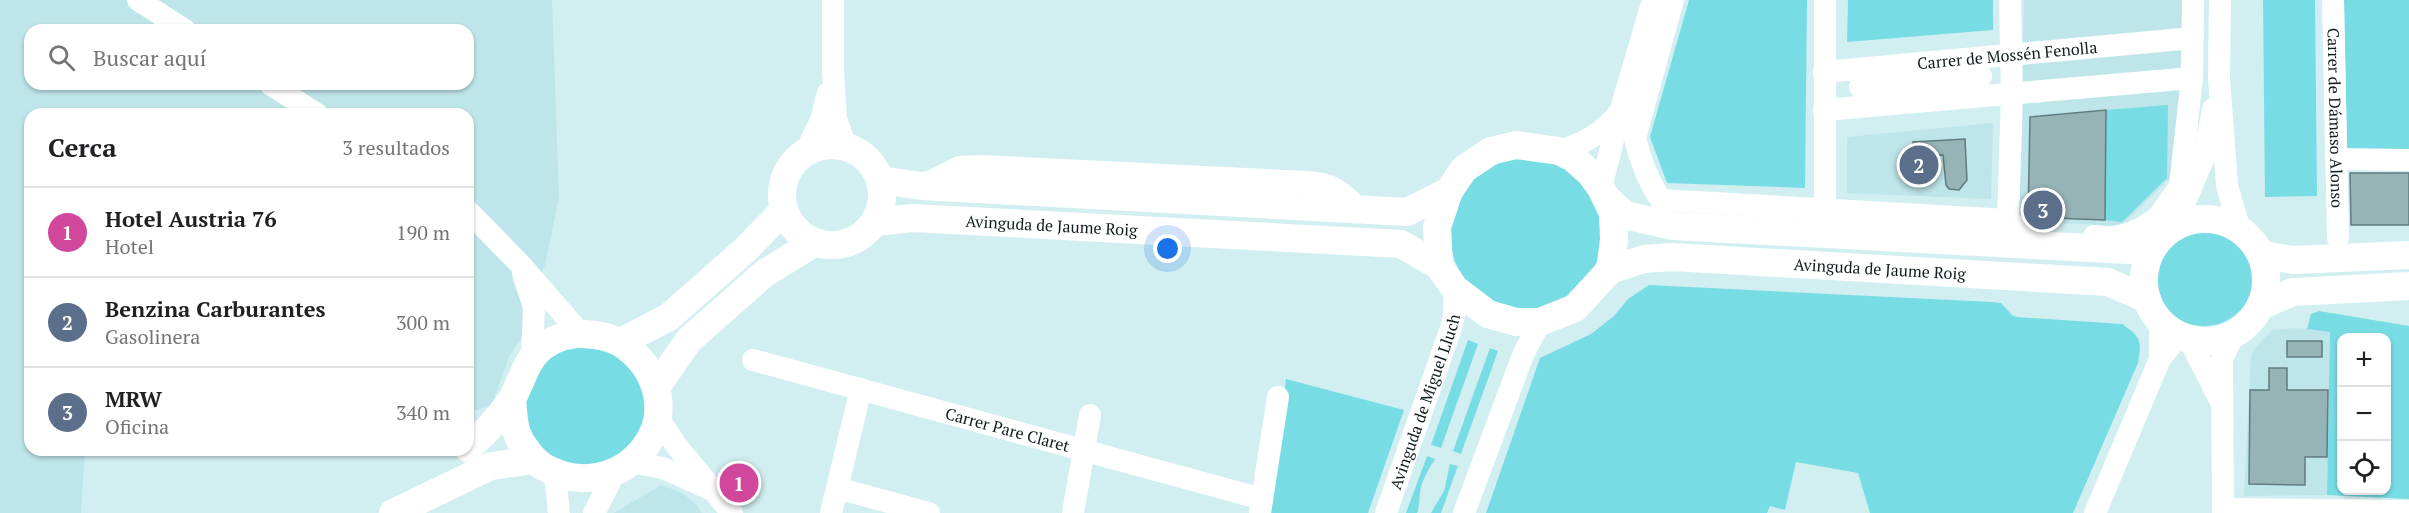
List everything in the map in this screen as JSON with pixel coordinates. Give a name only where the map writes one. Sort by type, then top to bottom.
[{"type":"main road","points":[[826,145],[846,147],[867,159],[880,180],[882,201],[875,222],[859,238],[837,246],[814,243],[795,231],[783,211],[781,188],[789,166],[806,151],[826,145]]},
{"type":"main road","points":[[1516,145],[1559,152],[1573,158],[1590,173],[1604,193],[1613,213],[1614,231],[1610,270],[1575,308],[1540,322],[1516,322],[1488,314],[1447,277],[1437,227],[1449,191],[1464,169],[1491,151],[1516,145]]},
{"type":"main road","name":"Avinguda de Jaume Roig","points":[[880,180],[921,186],[1407,212],[1449,191]]},
{"type":"main road","name":"Avinguda de Jaume Roig","points":[[1604,193],[1625,215],[1673,226],[2023,232],[2129,250],[2153,248]]},
{"type":"main road","points":[[621,342],[669,317],[745,250],[783,211]]},
{"type":"main road","name":"Avinguda de Jaume Roig","points":[[875,222],[913,218],[1401,244],[1447,277]]},
{"type":"main road","points":[[2208,218],[2221,221],[2240,230],[2262,255],[2266,283],[2264,298],[2247,325],[2219,340],[2207,341],[2169,324],[2144,277],[2153,248],[2175,226],[2194,219],[2208,218]]},
{"type":"main road","points":[[657,386],[689,340],[765,273],[814,243]]},
{"type":"main road","points":[[2262,255],[2293,261],[2409,255]]},
{"type":"main road","name":"Avinguda de Jaume Roig","points":[[1610,270],[1644,260],[1672,257],[2108,282],[2169,324]]},
{"type":"main road","points":[[2260,306],[2293,292],[2409,286]]},
{"type":"main road","points":[[397,510],[491,466],[544,467],[584,482],[624,470],[651,443],[659,419],[657,386],[643,360],[621,342],[580,333],[554,340],[532,355],[512,398],[474,443]]},
{"type":"main road","points":[[512,398],[516,432],[544,467]]},
{"type":"main road","points":[[397,510],[459,456]]},
{"type":"street","points":[[138,0],[176,24]]},
{"type":"street","points":[[833,0],[836,120],[846,147]]},
{"type":"street","points":[[1604,193],[1620,112],[1653,0]]},
{"type":"street","name":"Avinguda de Jaume Roig","points":[[1672,0],[1635,138],[1640,159],[1653,189],[1661,200],[1825,210],[2023,232],[2110,238],[2131,233],[2158,217],[2180,186],[2191,87]]},
{"type":"street","points":[[1825,0],[1825,210]]},
{"type":"street","points":[[2010,0],[2012,95],[2023,232]]},
{"type":"street","points":[[2193,0],[2191,87],[2206,148]]},
{"type":"street","points":[[2220,0],[2219,78],[2227,186],[2240,230]]},
{"type":"street","name":"Carrer de Dámaso Alonso","points":[[2333,0],[2338,238]]},
{"type":"street","name":"Carrer de Mossén Fenolla","points":[[1824,72],[2193,38]]},
{"type":"street","points":[[806,151],[821,120],[833,71]]},
{"type":"street","points":[[1860,87],[1981,76]]},
{"type":"street","points":[[2175,226],[2206,148],[2219,78]]},
{"type":"street","points":[[1824,110],[2012,95],[2191,87]]},
{"type":"street","points":[[279,90],[307,108]]},
{"type":"street","points":[[1559,152],[1578,146],[1604,130],[1620,112]]},
{"type":"street","points":[[2336,159],[2409,160]]},
{"type":"street","points":[[474,217],[520,264],[580,333]]},
{"type":"street","points":[[520,264],[534,307],[532,355]]},
{"type":"street","name":"Avinguda de Miguel Lluch","points":[[1386,513],[1451,328],[1454,315],[1447,277]]},
{"type":"street","points":[[2361,289],[2409,299]]},
{"type":"street","points":[[1464,513],[1523,355],[1540,322]]},
{"type":"street","points":[[2095,513],[2160,359],[2169,324]]},
{"type":"street","points":[[2169,324],[2224,407]]},
{"type":"street","points":[[2234,334],[2222,359],[2223,511],[2409,511]]},
{"type":"street","name":"Carrer Pare Claret","points":[[753,360],[1084,451],[1261,506]]},
{"type":"street","points":[[831,513],[861,389]]},
{"type":"street","points":[[1261,506],[1278,397]]},
{"type":"street","points":[[1073,513],[1090,415]]},
{"type":"street","points":[[659,419],[676,445],[723,505]]},
{"type":"street","points":[[544,467],[559,513]]},
{"type":"street","points":[[594,513],[624,470],[663,468],[723,505]]},
{"type":"street","points":[[837,488],[929,513]]},
{"type":"shaded area","points":[[0,0],[552,0],[559,197],[545,265],[525,309],[524,334],[510,355],[491,406],[474,410],[474,108],[24,108],[24,456],[85,456],[81,513],[0,513]]},
{"type":"shaded area","points":[[1689,0],[1807,0],[1805,188],[1667,183],[1650,137]]},
{"type":"shaded area","points":[[1848,0],[1993,0],[1993,30],[1847,42]]},
{"type":"shaded area","points":[[2024,0],[2183,0],[2176,172],[2121,226],[2019,221]]},
{"type":"shaded area","points":[[2263,0],[2315,0],[2317,196],[2265,197]]},
{"type":"shaded area","points":[[2344,0],[2409,0],[2409,152],[2347,151]]},
{"type":"shaded area","points":[[2168,105],[2167,178],[2122,222],[2105,220],[2106,110]]},
{"type":"shaded area","points":[[1993,123],[1991,199],[1847,193],[1847,137]]},
{"type":"shaded area","points":[[1526,158],[1555,164],[1568,171],[1579,181],[1589,192],[1596,205],[1602,234],[1596,263],[1589,276],[1579,287],[1568,297],[1555,304],[1526,310],[1497,304],[1484,297],[1473,287],[1463,276],[1456,263],[1450,234],[1456,205],[1463,192],[1473,181],[1484,171],[1497,164]]},
{"type":"shaded area","points":[[2204,226],[2223,230],[2239,241],[2250,257],[2254,276],[2250,295],[2239,311],[2223,322],[2204,326],[2185,322],[2169,311],[2158,295],[2154,276],[2158,257],[2169,241],[2185,230]]},
{"type":"shaded area","points":[[1649,285],[2001,303],[2017,317],[2122,324],[2139,340],[2138,363],[2073,513],[1870,513],[1858,473],[1796,462],[1785,510],[1770,506],[1767,513],[1486,513],[1540,358],[1591,334],[1614,316],[1628,299]]},
{"type":"shaded area","points":[[2319,311],[2409,326],[2409,499],[2327,495],[2330,332],[2307,329],[2311,314]]},
{"type":"shaded area","points":[[2296,328],[2330,331],[2327,495],[2244,496],[2251,356],[2255,348],[2272,330]]},
{"type":"shaded area","points":[[1468,340],[1478,344],[1441,448],[1431,445]]},
{"type":"shaded area","points":[[570,348],[601,351],[622,361],[638,381],[644,406],[641,431],[633,447],[585,474],[532,450],[522,389],[549,356]]},
{"type":"shaded area","points":[[1490,348],[1498,351],[1461,454],[1453,451]]},
{"type":"shaded area","points":[[1286,379],[1404,410],[1368,513],[1268,513]]},
{"type":"shaded area","points":[[1427,456],[1435,459],[1422,484],[1417,513],[1406,513]]},
{"type":"shaded area","points":[[1450,464],[1458,466],[1441,513],[1431,513],[1444,491]]},
{"type":"shaded area","points":[[661,485],[680,492],[694,502],[702,513],[614,513]]},
{"type":"building","points":[[2106,110],[2105,220],[2028,217],[2030,117]]},
{"type":"building","points":[[1965,139],[1967,180],[1959,190],[1949,189],[1946,185],[1943,155],[1915,157],[1913,142]]},
{"type":"building","points":[[2350,173],[2409,173],[2409,225],[2351,225]]},
{"type":"building","points":[[2287,341],[2322,341],[2322,357],[2287,357]]},
{"type":"building","points":[[2269,368],[2287,368],[2287,390],[2328,390],[2327,457],[2305,457],[2305,485],[2249,484],[2250,390],[2269,390]]},
{"type":"place","name":"Benzina Carburantes","points":[[1919,165]]},
{"type":"place","name":"MRW","points":[[2043,210]]},
{"type":"place","name":"Hotel Austria 76","points":[[739,483]]}]
